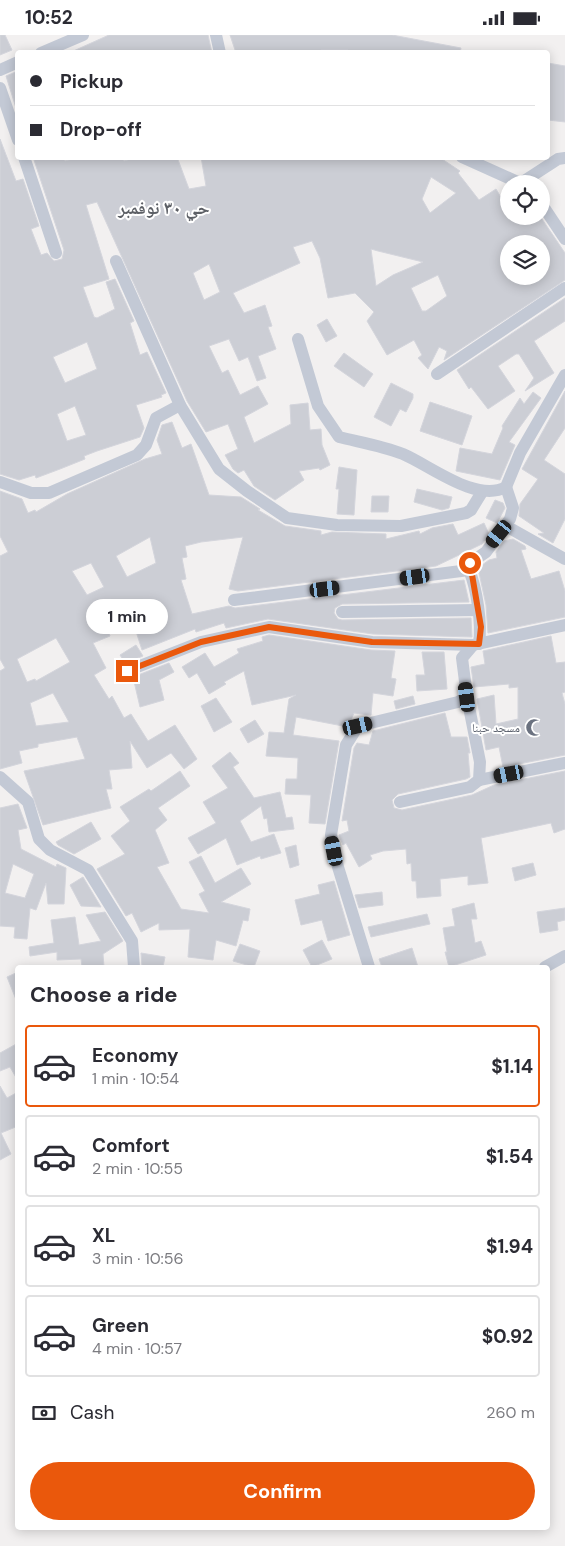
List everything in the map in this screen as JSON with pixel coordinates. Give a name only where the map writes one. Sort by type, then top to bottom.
[{"type":"street","points":[[48,50],[83,35]]},
{"type":"street","points":[[216,35],[219,50]]},
{"type":"street","points":[[0,70],[15,63]]},
{"type":"street","points":[[0,88],[15,130]]},
{"type":"street","points":[[533,175],[558,159],[565,158]]},
{"type":"street","points":[[25,160],[56,253]]},
{"type":"street","points":[[469,160],[503,175]]},
{"type":"street","points":[[550,216],[565,239]]},
{"type":"street","points":[[116,261],[180,405],[219,469],[287,518],[338,525],[402,526],[466,513],[471,510],[482,492]]},
{"type":"street","points":[[437,374],[565,288]]},
{"type":"street","points":[[298,339],[318,406],[338,437],[401,454],[482,492],[496,492],[506,487]]},
{"type":"street","points":[[479,780],[480,762],[467,697],[462,658],[476,644],[481,627],[476,610],[475,586],[469,570],[470,563],[486,552],[510,519],[513,508],[506,487],[520,453],[565,375]]},
{"type":"street","points":[[0,482],[32,493],[49,493],[137,455],[146,445],[156,418],[180,405]]},
{"type":"street","points":[[506,526],[565,559]]},
{"type":"street","points":[[234,600],[469,570]]},
{"type":"street","points":[[342,612],[476,610]]},
{"type":"street","points":[[127,671],[201,642],[269,627],[372,642],[476,644],[565,625]]},
{"type":"street","points":[[368,965],[338,867],[331,835],[346,745],[358,726],[458,702],[467,697]]},
{"type":"street","points":[[400,802],[470,787],[479,780],[565,763]]},
{"type":"street","points":[[0,777],[28,802],[39,839],[50,850],[88,870],[132,941],[134,965]]},
{"type":"street","points":[[549,965],[565,957]]},
{"type":"building","points":[[0,35],[5,35],[12,50],[0,55]]},
{"type":"building","points":[[109,35],[208,35],[211,50],[76,50]]},
{"type":"building","points":[[230,35],[392,35],[461,48],[461,50],[235,50]]},
{"type":"building","points":[[550,63],[565,66],[565,122],[550,120]]},
{"type":"building","points":[[15,72],[15,105],[6,76]]},
{"type":"building","points":[[0,139],[16,181],[23,179],[39,226],[31,229],[41,255],[47,253],[54,261],[62,259],[64,250],[34,160],[178,160],[189,189],[206,186],[202,160],[444,160],[460,171],[458,173],[479,200],[496,189],[500,196],[500,225],[546,225],[565,253],[565,280],[444,360],[447,351],[439,347],[428,369],[418,358],[422,355],[414,340],[387,355],[367,321],[374,312],[355,293],[328,298],[320,258],[312,241],[293,247],[300,263],[233,293],[244,313],[265,305],[272,326],[268,327],[276,349],[258,356],[266,378],[257,381],[248,357],[239,361],[229,339],[209,346],[222,373],[228,370],[240,395],[258,386],[268,404],[244,417],[254,443],[291,424],[290,405],[308,403],[310,430],[321,429],[322,445],[330,465],[320,470],[319,468],[299,471],[304,480],[275,500],[254,486],[244,470],[238,473],[233,469],[225,455],[238,449],[228,424],[206,432],[187,401],[97,202],[86,205],[109,279],[83,287],[94,317],[97,318],[115,309],[106,282],[115,279],[134,321],[130,323],[140,355],[147,352],[166,393],[161,395],[162,397],[136,405],[144,428],[140,437],[84,456],[85,459],[36,478],[35,475],[19,480],[0,474]],"holes":[[[431,177],[456,193],[430,213],[422,199]],[[371,249],[423,262],[393,275],[376,286]],[[209,264],[220,292],[204,300],[193,273]],[[438,275],[447,296],[426,311],[422,311],[411,288]],[[87,342],[97,369],[65,383],[53,357]],[[75,406],[86,435],[67,441],[57,414]]]},
{"type":"building","points":[[565,298],[565,321],[534,341],[554,373],[525,391],[534,378],[519,354],[516,354],[498,366],[515,391],[488,409],[471,387],[469,389],[457,370]]},
{"type":"building","points":[[327,319],[337,336],[326,342],[317,325]]},
{"type":"building","points":[[344,353],[373,374],[364,387],[334,366]]},
{"type":"building","points":[[391,383],[413,394],[413,398],[406,412],[400,409],[391,426],[374,417]]},
{"type":"building","points":[[565,391],[565,428],[544,460],[565,474],[565,519],[553,543],[538,534],[544,533],[519,516],[520,504],[538,479],[522,469]]},
{"type":"building","points":[[533,392],[541,398],[509,442],[515,445],[500,480],[456,471],[460,448],[492,454],[503,428],[502,426],[520,398],[524,404]]},
{"type":"building","points":[[430,402],[472,416],[462,445],[420,431]]},
{"type":"building","points":[[172,422],[182,448],[191,444],[209,495],[241,497],[285,526],[321,531],[321,535],[332,532],[386,534],[386,539],[419,531],[420,534],[432,528],[453,524],[458,535],[484,523],[489,534],[482,544],[436,566],[238,591],[229,589],[243,537],[185,546],[187,557],[182,558],[186,579],[181,580],[192,614],[229,606],[235,608],[464,580],[469,602],[342,604],[335,608],[334,613],[338,619],[342,620],[471,618],[472,637],[373,634],[268,619],[226,628],[224,623],[196,632],[195,629],[142,650],[133,622],[126,625],[116,603],[100,610],[110,636],[93,643],[106,668],[94,675],[109,699],[112,696],[124,718],[131,714],[148,741],[175,725],[197,759],[184,769],[171,753],[147,768],[130,741],[132,768],[109,770],[112,789],[106,789],[111,808],[43,825],[24,771],[85,759],[77,737],[38,744],[38,747],[19,751],[22,763],[0,769],[0,671],[5,668],[0,659],[0,556],[8,552],[0,536],[0,491],[22,499],[28,513],[35,510],[36,512],[67,494],[145,459],[162,454],[157,440],[162,425]],"holes":[[[150,537],[156,563],[127,577],[116,556]],[[91,563],[104,587],[87,595],[72,571]],[[56,638],[70,662],[36,681],[35,679],[27,682],[17,659]],[[53,693],[69,722],[36,726],[30,703]]]},
{"type":"building","points":[[339,467],[357,470],[354,515],[337,514],[339,489],[336,489]]},
{"type":"building","points":[[417,489],[452,497],[449,508],[442,510],[414,502]]},
{"type":"building","points":[[372,496],[389,496],[388,512],[371,512]]},
{"type":"building","points":[[495,500],[503,503],[505,508],[497,523],[486,518]]},
{"type":"building","points":[[513,539],[525,546],[526,549],[521,550],[531,579],[559,571],[565,591],[565,617],[488,633],[486,605],[478,568],[489,560],[497,558],[496,552],[504,541]]},
{"type":"building","points":[[269,635],[371,650],[395,651],[391,678],[396,679],[393,696],[373,693],[371,715],[354,713],[348,727],[296,717],[293,735],[339,741],[325,824],[309,823],[311,795],[285,794],[286,779],[297,779],[298,758],[266,756],[269,732],[284,733],[289,699],[296,695],[252,705],[244,671],[224,682],[226,684],[209,694],[197,673],[189,678],[182,667],[205,653],[214,667],[239,653],[237,649],[263,641],[262,637]]},
{"type":"building","points":[[551,636],[556,663],[565,662],[565,692],[562,693],[565,704],[565,755],[503,767],[499,747],[486,750],[477,699],[494,695],[496,724],[518,719],[518,687],[509,688],[509,684],[474,687],[471,667],[485,664],[483,651]]},
{"type":"building","points":[[136,645],[143,656],[125,663],[120,655]]},
{"type":"building","points":[[422,652],[444,652],[447,689],[417,691],[416,675],[425,675]]},
{"type":"building","points":[[169,663],[174,672],[159,680],[164,700],[140,707],[133,677]]},
{"type":"building","points":[[413,696],[415,704],[396,709],[394,701]]},
{"type":"building","points":[[216,698],[232,722],[214,732],[201,706]]},
{"type":"building","points":[[445,713],[451,737],[467,737],[470,753],[468,753],[470,777],[398,794],[392,800],[394,808],[402,810],[472,795],[494,785],[565,771],[565,829],[554,833],[551,823],[481,838],[488,883],[468,885],[468,876],[440,879],[441,896],[417,898],[416,881],[412,881],[411,863],[407,864],[406,849],[383,851],[370,855],[372,859],[359,867],[346,843],[343,845],[339,835],[349,831],[347,820],[342,821],[354,748],[357,743],[369,745],[373,731]]},
{"type":"building","points":[[255,720],[264,734],[248,743],[240,729]]},
{"type":"building","points":[[230,752],[239,763],[233,767],[254,798],[280,792],[286,818],[292,817],[294,829],[269,832],[267,818],[264,819],[261,806],[240,821],[251,842],[274,834],[281,853],[261,859],[260,856],[237,865],[226,838],[198,854],[188,838],[216,823],[203,802],[228,788],[212,766]]},
{"type":"building","points":[[180,771],[190,786],[158,808],[167,820],[155,830],[169,863],[157,867],[181,909],[209,913],[199,894],[205,891],[189,862],[201,856],[215,883],[241,868],[251,884],[221,902],[250,909],[248,921],[243,920],[236,946],[216,940],[213,960],[188,957],[190,929],[159,930],[159,923],[141,932],[132,913],[126,916],[97,869],[125,854],[111,836],[130,821],[120,807],[149,789],[151,791]]},
{"type":"building","points":[[18,804],[27,828],[18,830],[21,849],[56,867],[57,864],[66,868],[64,904],[48,904],[46,883],[36,910],[30,908],[27,939],[14,938],[15,927],[0,926],[0,808]],"holes":[[[13,864],[34,874],[25,898],[5,893]]]},
{"type":"building","points":[[91,822],[101,839],[74,854],[56,842]]},
{"type":"building","points":[[296,845],[299,865],[290,868],[285,848]]},
{"type":"building","points":[[533,863],[536,875],[515,881],[512,868]]},
{"type":"building","points":[[83,877],[101,907],[81,906],[70,885]]},
{"type":"building","points":[[334,881],[350,935],[328,941],[322,920],[301,925],[295,900],[320,894],[318,885]]},
{"type":"building","points":[[382,892],[383,905],[359,908],[355,895]]},
{"type":"building","points":[[474,903],[477,919],[471,919],[475,943],[481,941],[486,955],[455,965],[448,965],[445,952],[447,952],[443,928],[455,926],[452,909]]},
{"type":"building","points":[[565,908],[565,920],[557,922],[558,930],[540,933],[537,912]]},
{"type":"building","points":[[105,912],[123,941],[103,954],[104,965],[82,965],[81,959],[57,960],[57,952],[30,956],[29,947],[54,943],[51,920],[75,917],[79,945],[101,941],[86,915]]},
{"type":"building","points":[[427,914],[430,924],[371,937],[368,927]]},
{"type":"building","points":[[322,940],[332,959],[317,965],[311,965],[303,950]]},
{"type":"building","points":[[240,944],[260,951],[255,965],[233,961]]},
{"type":"building","points":[[412,948],[417,965],[381,965],[379,959]]},
{"type":"building","points":[[141,953],[165,957],[163,965],[142,965]]},
{"type":"building","points":[[15,973],[15,997],[7,977]]},
{"type":"building","points":[[15,1045],[15,1076],[10,1067],[0,1071],[0,1053]]},
{"type":"building","points":[[0,1086],[7,1098],[15,1094],[15,1127],[1,1133],[11,1154],[0,1160]]},
{"type":"place","name":"مسجد حبنا","points":[[534,728]]},
{"type":"district","name":"حي ۳۰ نوفمبر","points":[[164,208]]},
{"type":"route","points":[[127,671],[201,642],[269,627],[372,642],[479,644],[481,627],[476,610],[475,586],[469,570],[470,563]]}]
